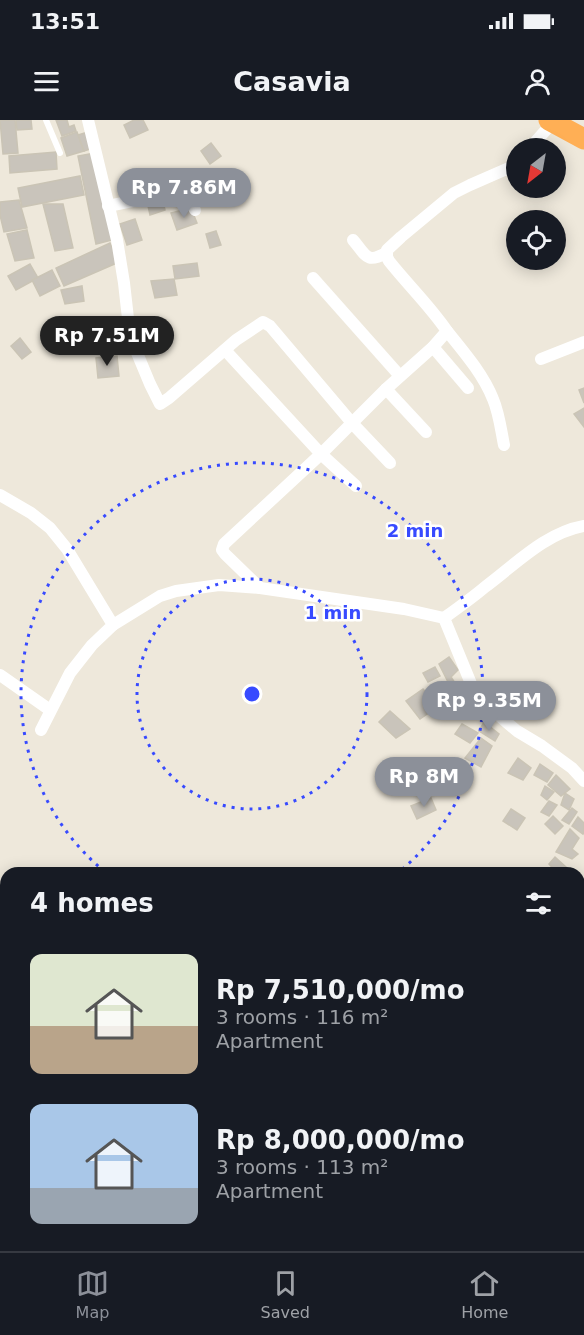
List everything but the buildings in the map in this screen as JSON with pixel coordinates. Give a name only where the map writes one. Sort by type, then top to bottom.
[{"type":"highway","points":[[551,121],[584,139]]},
{"type":"street","points":[[88,120],[117,240],[130,336],[160,404],[236,340],[258,324],[267,323],[352,423],[390,463]]},
{"type":"street","points":[[538,138],[551,121]]},
{"type":"street","points":[[353,240],[369,258],[375,259],[386,253],[401,237],[454,193],[506,169]]},
{"type":"street","points":[[108,207],[157,196],[182,186],[202,174]]},
{"type":"street","points":[[182,186],[195,210]]},
{"type":"street","points":[[386,253],[395,268],[441,322],[484,381],[493,398],[504,445]]},
{"type":"street","points":[[313,278],[400,376]]},
{"type":"street","points":[[260,588],[225,554],[222,550],[224,544],[321,454],[447,331]]},
{"type":"street","points":[[541,359],[584,342]]},
{"type":"street","points":[[433,347],[468,388]]},
{"type":"street","points":[[225,350],[321,454],[356,486]]},
{"type":"street","points":[[386,389],[426,432]]},
{"type":"street","points":[[0,495],[51,528],[67,549],[113,626]]},
{"type":"street","points":[[41,730],[70,673],[92,645],[113,626],[160,596],[176,591],[219,585],[260,588],[404,609],[444,618],[525,555],[552,537],[584,525]]},
{"type":"street","points":[[444,618],[472,686],[491,709],[517,731],[572,768],[584,781]]},
{"type":"street","points":[[0,675],[50,710]]},
{"type":"lane","points":[[46,120],[60,153]]}]
